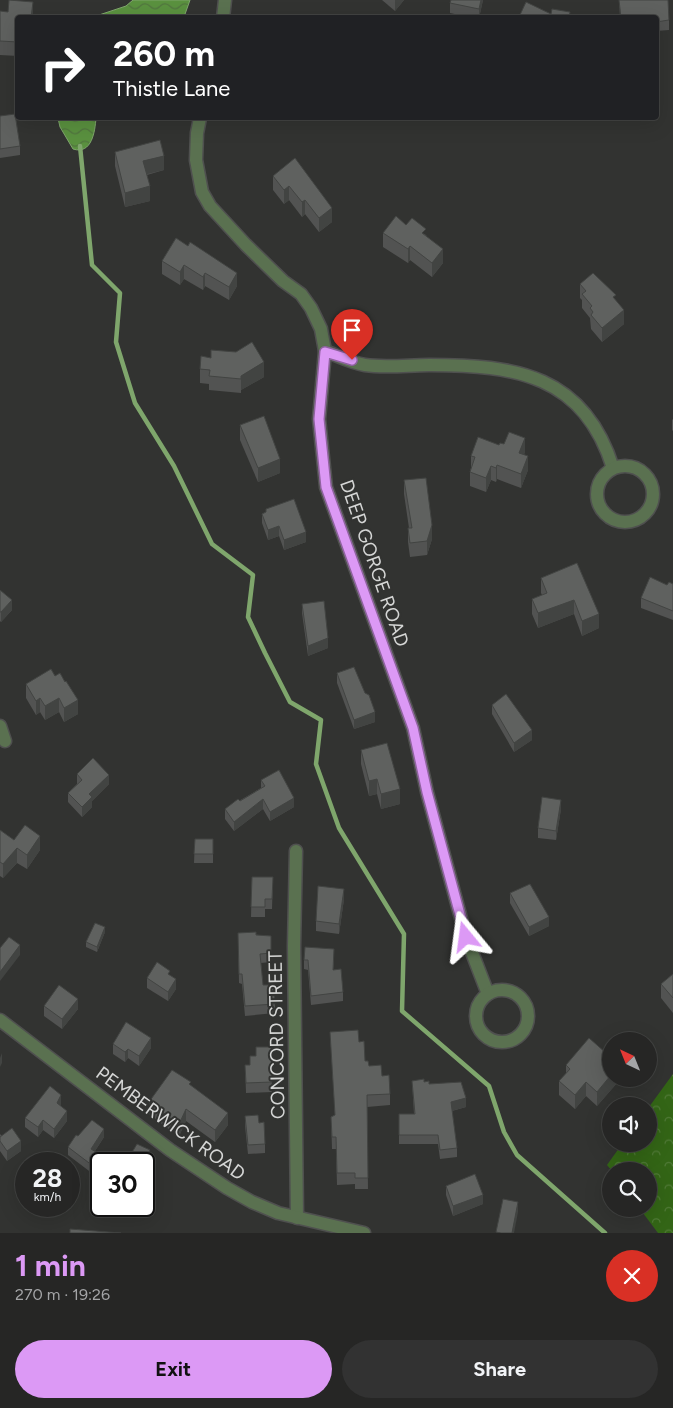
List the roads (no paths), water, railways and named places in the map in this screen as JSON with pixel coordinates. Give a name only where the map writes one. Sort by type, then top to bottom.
[{"type":"street","points":[[224,15],[226,0]]},
{"type":"street","name":"DEEP GORGE ROAD","points":[[200,120],[196,160],[202,192],[210,206],[283,281],[301,294],[311,308],[321,330],[325,352],[319,419],[326,487],[413,728],[450,881],[466,937],[488,994]]},
{"type":"street","points":[[325,352],[365,365],[452,365],[481,369],[505,369],[528,375],[567,396],[586,413],[606,445],[613,468]]},
{"type":"street","points":[[628,466],[640,470],[651,482],[653,495],[649,508],[634,521],[625,522],[612,519],[600,507],[598,486],[602,477],[613,468],[628,466]]},
{"type":"street","points":[[0,726],[5,740]]},
{"type":"street","name":"CONCORD STREET","points":[[296,851],[294,956],[297,1218]]},
{"type":"street","points":[[502,989],[513,992],[525,1002],[528,1015],[527,1025],[514,1039],[506,1042],[493,1040],[480,1029],[476,1021],[477,1007],[488,994],[502,989]]},
{"type":"street","name":"PEMBERWICK ROAD","points":[[0,1020],[207,1176],[252,1202],[297,1218],[364,1233]]},
{"type":"water","points":[[133,0],[190,0],[185,15],[99,15],[126,6]]},
{"type":"water","points":[[58,120],[96,120],[91,141],[84,149],[79,150],[73,149],[60,127]]},
{"type":"waterway","points":[[80,146],[92,265],[120,293],[116,342],[135,403],[174,466],[212,544],[253,575],[248,617],[290,702],[321,720],[316,764],[339,828],[404,934],[402,1011],[489,1086],[504,1132],[517,1155],[605,1233]]}]
